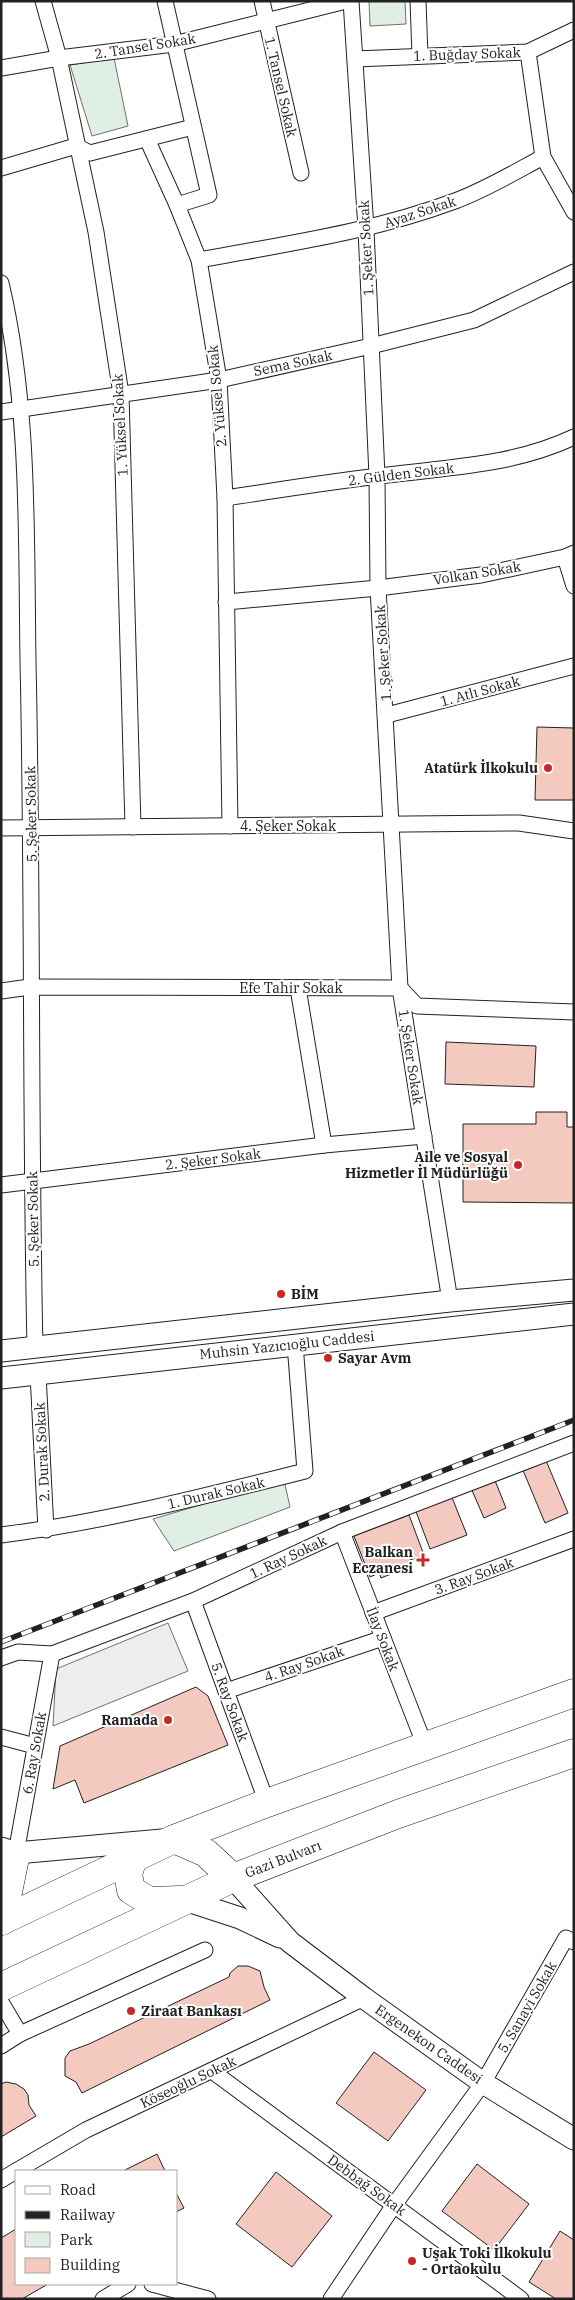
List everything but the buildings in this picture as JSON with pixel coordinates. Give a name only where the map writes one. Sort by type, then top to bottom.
[{"type":"highway","points":[[2,1921],[174,1839],[267,1803],[574,1693]]},
{"type":"highway","name":"Gazi Bulvarı","points":[[1,1987],[233,1878],[398,1814],[574,1753]]},
{"type":"highway","points":[[174,1839],[206,1854],[233,1878]]},
{"type":"highway","points":[[2,1921],[8,1850]]},
{"type":"highway","points":[[133,1858],[128,1874],[131,1890],[149,1901],[184,1900]]},
{"type":"street","name":"1. Yüksel Sokak","points":[[43,1],[59,58],[76,146],[96,232],[121,394],[134,827]]},
{"type":"street","points":[[165,1],[209,195],[177,205]]},
{"type":"street","name":"1. Tansel Sokak","points":[[262,1],[301,173]]},
{"type":"street","name":"2. Tansel Sokak","points":[[1,68],[59,58],[174,44],[346,1]]},
{"type":"street","name":"1. Şeker Sokak","points":[[351,1],[366,229],[377,476],[378,588],[393,826],[400,988],[450,1301]]},
{"type":"street","points":[[418,1],[420,56]]},
{"type":"street","name":"1. Buğday Sokak","points":[[355,59],[528,52],[574,30]]},
{"type":"street","points":[[528,52],[544,157],[574,212]]},
{"type":"street","points":[[1,168],[76,146],[90,153],[193,127]]},
{"type":"street","name":"2. Yüksel Sokak","points":[[147,139],[177,205],[199,260],[219,380],[225,498],[230,826]]},
{"type":"street","name":"Ayaz Sokak","points":[[199,260],[366,229],[402,220],[457,200],[544,157]]},
{"type":"street","name":"Sema Sokak","points":[[1,412],[219,380],[371,346],[474,320],[574,272]]},
{"type":"street","name":"5. Şeker Sokak","points":[[1,283],[22,409],[32,827],[30,987],[35,1347]]},
{"type":"street","name":"2. Gülden Sokak","points":[[225,498],[377,476],[512,460],[551,448],[574,437]]},
{"type":"street","points":[[570,555],[574,586]]},
{"type":"street","name":"Volkan Sokak","points":[[226,602],[378,588],[481,574],[570,555]]},
{"type":"street","name":"1. Atlı Sokak","points":[[386,715],[574,666]]},
{"type":"street","name":"4. Şeker Sokak","points":[[1,828],[393,826],[519,823],[574,831]]},
{"type":"street","name":"Efe Tahir Sokak","points":[[1,991],[30,987],[400,988]]},
{"type":"street","points":[[298,988],[324,1145]]},
{"type":"street","points":[[400,988],[417,1006],[574,1012]]},
{"type":"street","name":"2. Şeker Sokak","points":[[1,1185],[324,1145],[424,1136]]},
{"type":"street","name":"Muhsin Yazıcıoğlu Caddesi","points":[[1,1351],[450,1301],[574,1290]]},
{"type":"street","name":"Muhsin Yazıcıoğlu Caddesi","points":[[1,1378],[574,1314]]},
{"type":"street","name":"1. Durak Sokak","points":[[1,1535],[46,1530],[204,1496],[305,1471],[295,1344]]},
{"type":"street","name":"2. Durak Sokak","points":[[38,1374],[46,1530]]},
{"type":"street","name":"1. Ray Sokak","points":[[1,1658],[18,1652],[52,1654],[193,1601],[342,1532],[574,1443]]},
{"type":"street","name":"İlay Sokak","points":[[342,1532],[424,1746]]},
{"type":"street","name":"3. Ray Sokak","points":[[374,1613],[574,1539]]},
{"type":"street","name":"5. Ray Sokak","points":[[193,1601],[267,1803]]},
{"type":"street","name":"4. Ray Sokak","points":[[226,1691],[383,1638]]},
{"type":"street","name":"6. Ray Sokak","points":[[8,1850],[35,1746],[52,1654]]},
{"type":"street","points":[[1,1736],[35,1746]]},
{"type":"street","points":[[8,1850],[174,1839]]},
{"type":"street","points":[[233,1878],[290,1942]]},
{"type":"street","points":[[184,1900],[240,1918],[290,1942]]},
{"type":"street","name":"5. Sanayi Sokak","points":[[483,2083],[566,1938],[574,1942]]},
{"type":"street","name":"Ergenekon Caddesi","points":[[290,1942],[364,1998],[483,2083],[574,2139]]},
{"type":"street","points":[[1,2046],[20,2034],[205,1950]]},
{"type":"street","name":"Köseoğlu Sokak","points":[[18,2170],[86,2130],[364,1998]]},
{"type":"street","points":[[1,2002],[20,2034]]},
{"type":"street","name":"Debbağ Sokak","points":[[212,2071],[521,2299]]},
{"type":"street","points":[[331,2299],[394,2206],[483,2083]]},
{"type":"street","name":"Köseoğlu Sokak","points":[[1,2180],[15,2172]]},
{"type":"street","points":[[103,2299],[126,2285]]},
{"type":"street","points":[[156,2285],[208,2299]]},
{"type":"green space","points":[[369,1],[405,1],[406,24],[370,26]]},
{"type":"green space","points":[[114,58],[128,126],[92,136],[70,65]]},
{"type":"green space","points":[[284,1480],[290,1507],[174,1551],[153,1519]]},
{"type":"shaded area","points":[[168,1623],[188,1671],[53,1726],[56,1669]]},
{"type":"railway","points":[[1,1642],[574,1420]]},
{"type":"place","name":"Atatürk İlkokulu","points":[[548,768]]},
{"type":"place","name":"Aile ve Sosyal Hizmetler İl Müdürlüğü","points":[[518,1165]]},
{"type":"place","name":"BİM","points":[[281,1294]]},
{"type":"place","name":"Sayar Avm","points":[[328,1358]]},
{"type":"place","name":"Balkan Eczanesi","points":[[423,1560]]},
{"type":"place","name":"Ramada","points":[[168,1720]]},
{"type":"place","name":"Ziraat Bankası","points":[[131,2011]]},
{"type":"place","name":"Uşak Toki İlkokulu - Ortaokulu","points":[[412,2261]]}]
